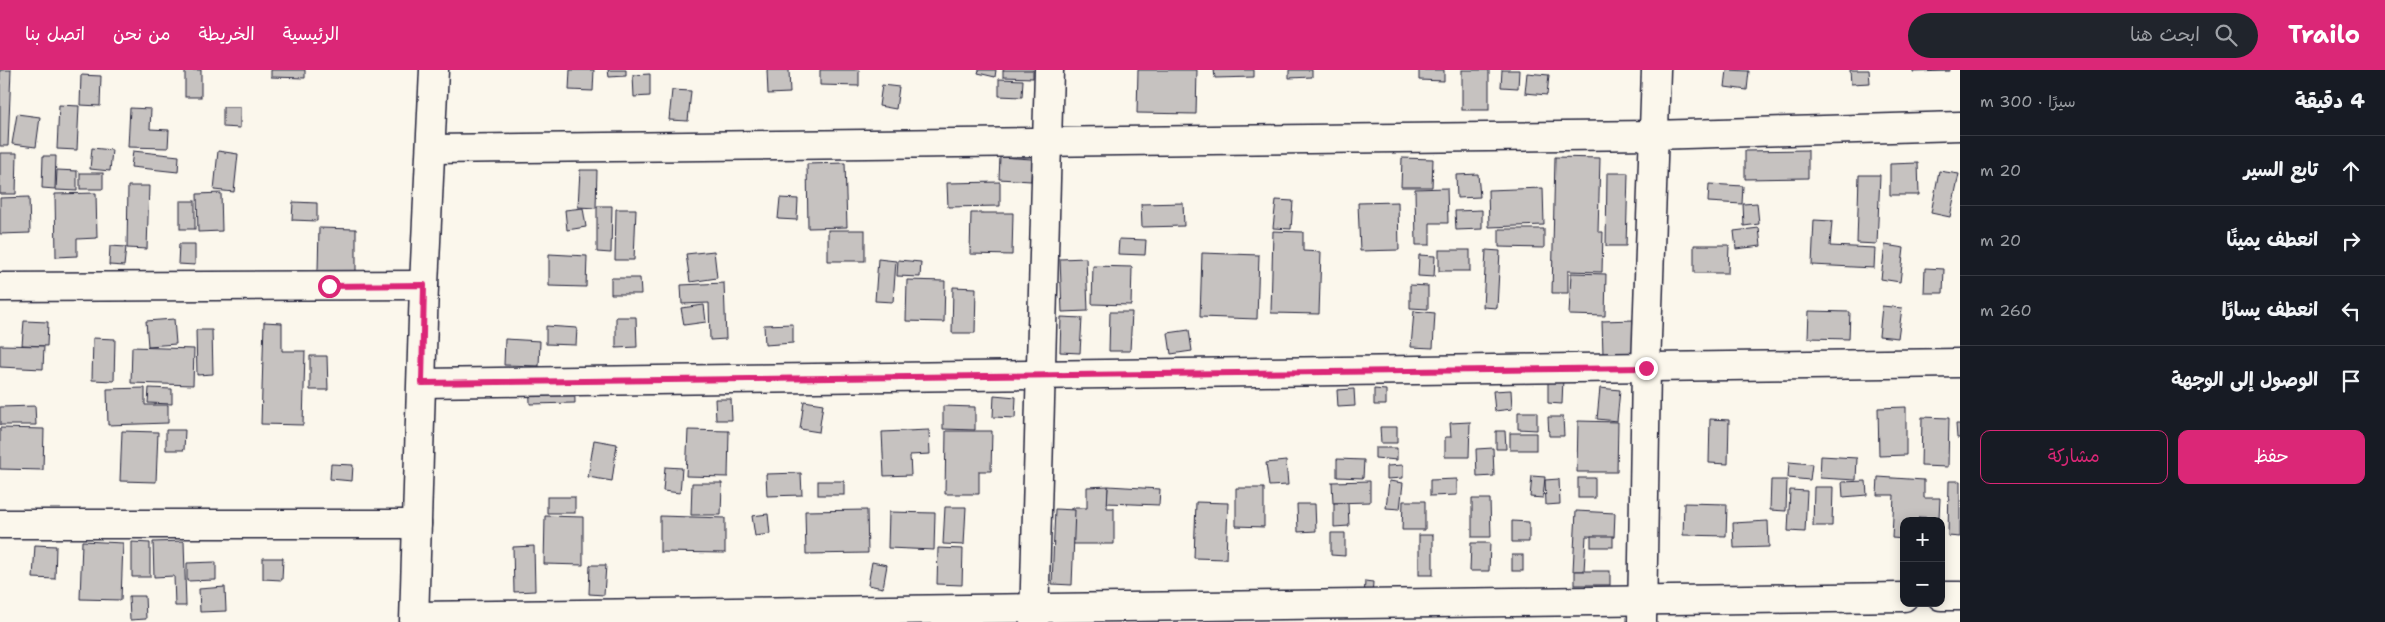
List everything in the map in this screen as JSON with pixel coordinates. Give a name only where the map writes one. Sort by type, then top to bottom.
[{"type":"street","points":[[434,70],[432,149],[424,285],[414,619],[1642,611],[1900,597]]},
{"type":"street","points":[[1034,615],[1049,70]]},
{"type":"street","points":[[1642,611],[1646,368],[1656,70]]},
{"type":"street","points":[[432,149],[1653,135],[1960,126]]},
{"type":"street","points":[[0,287],[424,285]]},
{"type":"street","points":[[422,383],[1646,368],[1960,362]]},
{"type":"street","points":[[0,524],[417,524]]},
{"type":"street","points":[[1945,596],[1960,596]]},
{"type":"building","points":[[0,70],[11,70],[8,146],[0,146]]},
{"type":"building","points":[[185,70],[201,70],[201,97],[185,97]]},
{"type":"building","points":[[271,70],[305,70],[305,78],[271,77]]},
{"type":"building","points":[[570,70],[594,70],[593,91],[569,90]]},
{"type":"building","points":[[608,70],[626,70],[626,76],[609,77]]},
{"type":"building","points":[[767,70],[789,70],[790,93],[768,94]]},
{"type":"building","points":[[820,70],[859,70],[859,86],[820,85]]},
{"type":"building","points":[[979,70],[996,70],[995,77],[978,73]]},
{"type":"building","points":[[1003,70],[1033,70],[1033,78],[1003,77]]},
{"type":"building","points":[[1138,70],[1197,70],[1196,114],[1137,113]]},
{"type":"building","points":[[1214,70],[1254,70],[1254,77],[1215,78]]},
{"type":"building","points":[[1289,70],[1312,70],[1312,77],[1289,78]]},
{"type":"building","points":[[1419,70],[1444,70],[1444,81],[1419,80]]},
{"type":"building","points":[[1462,70],[1489,70],[1489,110],[1462,110]]},
{"type":"building","points":[[1502,70],[1519,70],[1518,88],[1501,87]]},
{"type":"building","points":[[1727,70],[1749,71],[1747,90],[1725,87]]},
{"type":"building","points":[[1850,70],[1869,70],[1870,83],[1851,84]]},
{"type":"building","points":[[1913,70],[1950,70],[1950,71],[1913,72]]},
{"type":"building","points":[[1527,73],[1549,75],[1547,95],[1525,93]]},
{"type":"building","points":[[650,74],[650,96],[634,97],[633,75]]},
{"type":"building","points":[[81,75],[101,76],[100,106],[80,105]]},
{"type":"building","points":[[999,79],[1023,80],[1022,97],[999,96]]},
{"type":"building","points":[[882,85],[899,87],[896,109],[879,106]]},
{"type":"building","points":[[672,90],[691,91],[688,121],[669,120]]},
{"type":"building","points":[[59,105],[79,106],[77,150],[57,149]]},
{"type":"building","points":[[223,107],[240,107],[240,128],[223,127]]},
{"type":"building","points":[[130,108],[151,109],[150,129],[169,130],[168,148],[128,147]]},
{"type":"building","points":[[17,114],[40,117],[36,147],[12,144]]},
{"type":"building","points":[[92,148],[112,150],[110,171],[90,169]]},
{"type":"building","points":[[1808,150],[1808,178],[1745,179],[1745,151]]},
{"type":"building","points":[[133,151],[179,156],[178,172],[131,167]]},
{"type":"building","points":[[218,151],[238,154],[234,192],[214,190]]},
{"type":"building","points":[[0,153],[17,153],[16,194],[0,194]]},
{"type":"building","points":[[43,156],[56,156],[55,189],[42,188]]},
{"type":"building","points":[[1000,157],[1032,159],[1031,181],[999,179]]},
{"type":"building","points":[[1555,157],[1600,158],[1598,232],[1603,232],[1602,272],[1568,271],[1568,293],[1552,293]]},
{"type":"building","points":[[1402,158],[1433,159],[1432,187],[1401,187]]},
{"type":"building","points":[[845,163],[847,227],[808,228],[807,164]]},
{"type":"building","points":[[1918,163],[1919,195],[1890,195],[1890,164]]},
{"type":"building","points":[[57,170],[77,171],[77,191],[56,190]]},
{"type":"building","points":[[580,170],[597,170],[596,208],[578,207]]},
{"type":"building","points":[[1939,171],[1959,174],[1950,217],[1931,213]]},
{"type":"building","points":[[80,173],[103,173],[103,189],[80,189]]},
{"type":"building","points":[[1607,173],[1628,173],[1626,246],[1606,246]]},
{"type":"building","points":[[1478,174],[1480,197],[1457,198],[1456,175]]},
{"type":"building","points":[[1859,175],[1880,175],[1877,244],[1857,243]]},
{"type":"building","points":[[1000,182],[1000,206],[948,207],[947,183]]},
{"type":"building","points":[[1709,184],[1743,186],[1742,204],[1708,202]]},
{"type":"building","points":[[128,186],[149,186],[147,249],[127,248]]},
{"type":"building","points":[[1447,188],[1448,223],[1430,223],[1430,245],[1416,245],[1415,189]]},
{"type":"building","points":[[1543,188],[1544,225],[1489,227],[1488,190]]},
{"type":"building","points":[[96,193],[97,238],[77,239],[77,256],[56,257],[55,194]]},
{"type":"building","points":[[221,193],[222,231],[198,232],[197,194]]},
{"type":"building","points":[[29,197],[30,233],[0,234],[0,198]]},
{"type":"building","points":[[780,198],[798,199],[797,220],[778,219]]},
{"type":"building","points":[[1276,200],[1293,201],[1291,229],[1273,228]]},
{"type":"building","points":[[180,201],[195,201],[195,229],[180,229]]},
{"type":"building","points":[[293,202],[317,203],[317,221],[292,220]]},
{"type":"building","points":[[1398,202],[1399,250],[1360,251],[1358,203]]},
{"type":"building","points":[[1183,203],[1184,226],[1142,227],[1141,204]]},
{"type":"building","points":[[1757,203],[1759,224],[1744,226],[1743,204]]},
{"type":"building","points":[[597,206],[612,206],[611,253],[597,252]]},
{"type":"building","points":[[583,208],[586,227],[567,230],[565,210]]},
{"type":"building","points":[[616,209],[636,209],[634,260],[615,260]]},
{"type":"building","points":[[1482,210],[1482,229],[1456,230],[1455,211]]},
{"type":"building","points":[[971,213],[1013,213],[1012,255],[970,254]]},
{"type":"building","points":[[1814,220],[1832,221],[1830,246],[1875,248],[1874,268],[1812,265]]},
{"type":"building","points":[[319,228],[356,229],[356,271],[318,271]]},
{"type":"building","points":[[1759,228],[1761,246],[1736,249],[1734,231]]},
{"type":"building","points":[[1499,229],[1544,229],[1544,248],[1499,247]]},
{"type":"building","points":[[828,230],[865,230],[865,261],[828,261]]},
{"type":"building","points":[[1273,231],[1303,232],[1303,251],[1321,252],[1319,314],[1271,313]]},
{"type":"building","points":[[1119,239],[1146,240],[1145,255],[1118,254]]},
{"type":"building","points":[[179,244],[195,244],[195,265],[178,264]]},
{"type":"building","points":[[1694,245],[1729,245],[1728,273],[1694,273]]},
{"type":"building","points":[[1885,245],[1904,248],[1900,282],[1881,279]]},
{"type":"building","points":[[110,246],[126,247],[124,266],[109,265]]},
{"type":"building","points":[[1439,250],[1470,250],[1470,271],[1439,271]]},
{"type":"building","points":[[1486,250],[1500,251],[1497,308],[1483,307]]},
{"type":"building","points":[[714,251],[717,278],[690,282],[686,254]]},
{"type":"building","points":[[1202,253],[1259,255],[1257,319],[1200,317]]},
{"type":"building","points":[[549,254],[587,256],[586,287],[549,286]]},
{"type":"building","points":[[1419,255],[1435,256],[1434,277],[1418,276]]},
{"type":"building","points":[[1086,258],[1088,311],[1062,312],[1060,259]]},
{"type":"building","points":[[878,259],[896,261],[893,302],[875,301]]},
{"type":"building","points":[[898,260],[921,262],[920,277],[897,276]]},
{"type":"building","points":[[1093,266],[1132,267],[1131,305],[1092,304]]},
{"type":"building","points":[[1925,268],[1944,269],[1943,293],[1924,293]]},
{"type":"building","points":[[1571,273],[1606,274],[1605,316],[1569,315]]},
{"type":"building","points":[[611,278],[640,278],[641,294],[611,294]]},
{"type":"building","points":[[907,280],[945,281],[944,322],[906,321]]},
{"type":"building","points":[[724,283],[726,339],[710,340],[709,303],[682,304],[681,285]]},
{"type":"building","points":[[1410,285],[1428,286],[1428,309],[1410,308]]},
{"type":"building","points":[[953,287],[976,288],[975,333],[952,333]]},
{"type":"building","points":[[704,305],[706,322],[684,325],[681,308]]},
{"type":"building","points":[[1882,306],[1902,308],[1898,338],[1879,336]]},
{"type":"building","points":[[1414,311],[1435,313],[1433,348],[1411,347]]},
{"type":"building","points":[[1809,311],[1850,312],[1849,339],[1808,338]]},
{"type":"building","points":[[1110,312],[1132,312],[1130,351],[1109,351]]},
{"type":"building","points":[[616,317],[636,317],[637,347],[616,348]]},
{"type":"building","points":[[1061,317],[1082,318],[1080,353],[1060,352]]},
{"type":"building","points":[[174,319],[176,344],[148,346],[146,321]]},
{"type":"building","points":[[1634,320],[1635,354],[1603,355],[1602,321]]},
{"type":"building","points":[[24,321],[48,322],[47,346],[22,345]]},
{"type":"building","points":[[264,322],[282,323],[282,351],[305,351],[303,425],[261,424]]},
{"type":"building","points":[[793,324],[793,343],[765,345],[764,325]]},
{"type":"building","points":[[546,326],[577,328],[576,345],[546,344]]},
{"type":"building","points":[[196,330],[212,330],[213,374],[197,375]]},
{"type":"building","points":[[1189,330],[1192,351],[1171,354],[1168,333]]},
{"type":"building","points":[[93,338],[115,339],[114,381],[92,380]]},
{"type":"building","points":[[505,339],[540,341],[539,366],[504,365]]},
{"type":"building","points":[[0,345],[44,346],[43,369],[0,367]]},
{"type":"building","points":[[132,347],[194,349],[193,385],[131,383]]},
{"type":"building","points":[[310,356],[327,356],[328,390],[310,390]]},
{"type":"building","points":[[529,367],[574,367],[575,403],[530,404]]},
{"type":"building","points":[[1548,377],[1563,378],[1562,404],[1548,403]]},
{"type":"building","points":[[145,388],[145,405],[168,405],[168,423],[108,425],[107,389]]},
{"type":"building","points":[[149,388],[172,389],[172,404],[148,403]]},
{"type":"building","points":[[1600,388],[1620,390],[1617,421],[1597,419]]},
{"type":"building","points":[[1354,389],[1355,406],[1338,407],[1337,390]]},
{"type":"building","points":[[1374,389],[1386,390],[1386,405],[1374,405]]},
{"type":"building","points":[[1511,390],[1512,409],[1495,411],[1493,391]]},
{"type":"building","points":[[994,395],[1016,397],[1015,418],[993,417]]},
{"type":"building","points":[[715,399],[731,399],[732,420],[716,420]]},
{"type":"building","points":[[804,401],[823,404],[819,432],[800,429]]},
{"type":"building","points":[[35,406],[36,425],[0,425],[0,407]]},
{"type":"building","points":[[943,406],[975,407],[975,430],[943,429]]},
{"type":"building","points":[[1906,407],[1906,455],[1879,456],[1878,408]]},
{"type":"building","points":[[1518,412],[1537,412],[1537,430],[1518,429]]},
{"type":"building","points":[[1548,417],[1563,417],[1564,436],[1549,436]]},
{"type":"building","points":[[1922,417],[1949,418],[1948,467],[1921,466]]},
{"type":"building","points":[[1710,419],[1729,420],[1728,464],[1709,463]]},
{"type":"building","points":[[1578,421],[1618,422],[1617,472],[1577,472]]},
{"type":"building","points":[[1470,422],[1469,457],[1445,457],[1445,437],[1451,437],[1450,423]]},
{"type":"building","points":[[1956,424],[1960,424],[1960,438],[1957,438]]},
{"type":"building","points":[[1380,427],[1397,427],[1397,443],[1381,443]]},
{"type":"building","points":[[0,428],[44,429],[43,470],[0,469]]},
{"type":"building","points":[[166,430],[185,430],[184,450],[166,450]]},
{"type":"building","points":[[688,430],[729,431],[728,477],[686,476]]},
{"type":"building","points":[[929,430],[930,454],[910,455],[911,475],[884,476],[882,432]]},
{"type":"building","points":[[122,431],[158,432],[156,482],[120,481]]},
{"type":"building","points":[[946,431],[992,431],[991,471],[979,471],[979,494],[945,494]]},
{"type":"building","points":[[1496,431],[1505,431],[1506,449],[1496,449]]},
{"type":"building","points":[[1510,433],[1536,433],[1536,450],[1510,450]]},
{"type":"building","points":[[594,440],[617,444],[612,481],[588,477]]},
{"type":"building","points":[[1375,448],[1397,448],[1397,460],[1375,458]]},
{"type":"building","points":[[1493,448],[1494,476],[1477,477],[1476,449]]},
{"type":"building","points":[[1821,456],[1857,458],[1856,480],[1820,478]]},
{"type":"building","points":[[1337,459],[1364,460],[1363,478],[1337,477]]},
{"type":"building","points":[[1286,461],[1288,485],[1269,486],[1266,463]]},
{"type":"building","points":[[1789,462],[1812,464],[1810,480],[1788,478]]},
{"type":"building","points":[[331,464],[353,465],[352,481],[330,479]]},
{"type":"building","points":[[1403,465],[1403,478],[1387,479],[1387,466]]},
{"type":"building","points":[[665,467],[682,468],[680,493],[663,491]]},
{"type":"building","points":[[801,473],[802,495],[767,496],[766,474]]},
{"type":"building","points":[[1532,476],[1545,477],[1543,498],[1530,497]]},
{"type":"building","points":[[1878,477],[1924,480],[1924,498],[1940,498],[1939,517],[1900,517],[1900,539],[1892,538],[1894,495],[1877,495]]},
{"type":"building","points":[[1578,478],[1595,478],[1595,498],[1578,498]]},
{"type":"building","points":[[1457,479],[1457,495],[1430,496],[1430,480]]},
{"type":"building","points":[[1559,479],[1560,504],[1546,505],[1545,480]]},
{"type":"building","points":[[1771,480],[1787,480],[1786,511],[1770,510]]},
{"type":"building","points":[[818,481],[844,481],[844,495],[818,495]]},
{"type":"building","points":[[1370,481],[1370,502],[1333,503],[1332,482]]},
{"type":"building","points":[[1389,481],[1403,483],[1400,509],[1386,508]]},
{"type":"building","points":[[1866,481],[1867,495],[1843,497],[1842,482]]},
{"type":"building","points":[[1949,481],[1960,481],[1960,537],[1948,536]]},
{"type":"building","points":[[692,483],[722,483],[721,515],[691,515]]},
{"type":"building","points":[[1108,486],[1160,489],[1159,505],[1107,503]]},
{"type":"building","points":[[1108,486],[1107,508],[1114,508],[1114,544],[1071,544],[1071,508],[1087,508],[1087,487]]},
{"type":"building","points":[[1814,487],[1833,487],[1832,526],[1813,526]]},
{"type":"building","points":[[1236,488],[1264,488],[1264,527],[1236,526]]},
{"type":"building","points":[[1790,490],[1807,491],[1805,532],[1788,531]]},
{"type":"building","points":[[547,497],[575,497],[575,513],[547,513]]},
{"type":"building","points":[[1472,499],[1490,499],[1491,537],[1472,537]]},
{"type":"building","points":[[1403,501],[1425,501],[1425,530],[1402,530]]},
{"type":"building","points":[[1196,502],[1228,503],[1226,559],[1194,558]]},
{"type":"building","points":[[1334,503],[1348,503],[1349,526],[1334,527]]},
{"type":"building","points":[[1684,503],[1727,504],[1726,536],[1683,535]]},
{"type":"building","points":[[1297,504],[1315,504],[1316,531],[1298,532]]},
{"type":"building","points":[[945,507],[966,507],[964,545],[943,544]]},
{"type":"building","points":[[1055,509],[1075,510],[1072,585],[1052,584]]},
{"type":"building","points":[[867,510],[868,553],[806,554],[805,511]]},
{"type":"building","points":[[1576,511],[1615,513],[1614,537],[1586,536],[1584,571],[1573,571]]},
{"type":"building","points":[[889,512],[935,513],[934,550],[888,548]]},
{"type":"building","points":[[768,514],[770,534],[755,536],[752,516]]},
{"type":"building","points":[[545,516],[583,517],[583,565],[544,564]]},
{"type":"building","points":[[660,516],[725,518],[725,553],[660,552]]},
{"type":"building","points":[[1512,521],[1529,522],[1529,542],[1512,542]]},
{"type":"building","points":[[1768,521],[1769,547],[1734,548],[1733,523]]},
{"type":"building","points":[[1331,533],[1345,533],[1345,556],[1331,555]]},
{"type":"building","points":[[1419,535],[1433,535],[1433,575],[1419,575]]},
{"type":"building","points":[[1591,536],[1613,536],[1613,547],[1591,547]]},
{"type":"building","points":[[82,541],[123,543],[121,600],[80,599]]},
{"type":"building","points":[[184,541],[186,606],[175,606],[174,576],[154,577],[153,542]]},
{"type":"building","points":[[132,542],[150,543],[150,577],[132,577]]},
{"type":"building","points":[[1471,543],[1490,543],[1489,571],[1470,571]]},
{"type":"building","points":[[35,545],[56,546],[55,579],[33,578]]},
{"type":"building","points":[[534,546],[535,591],[514,592],[513,547]]},
{"type":"building","points":[[938,548],[963,549],[962,585],[937,584]]},
{"type":"building","points":[[1512,555],[1523,555],[1523,571],[1512,571]]},
{"type":"building","points":[[263,558],[283,558],[282,580],[263,579]]},
{"type":"building","points":[[216,562],[216,580],[187,581],[187,563]]},
{"type":"building","points":[[872,562],[887,565],[883,588],[868,585]]},
{"type":"building","points":[[590,565],[606,565],[604,595],[589,594]]},
{"type":"building","points":[[1575,571],[1610,571],[1610,585],[1575,585]]},
{"type":"building","points":[[1365,581],[1373,582],[1372,598],[1364,598]]},
{"type":"building","points":[[225,587],[226,611],[200,612],[199,589]]},
{"type":"building","points":[[129,596],[145,596],[146,619],[130,620]]},
{"type":"route","points":[[329,286],[424,285],[422,383],[1646,368]]}]
